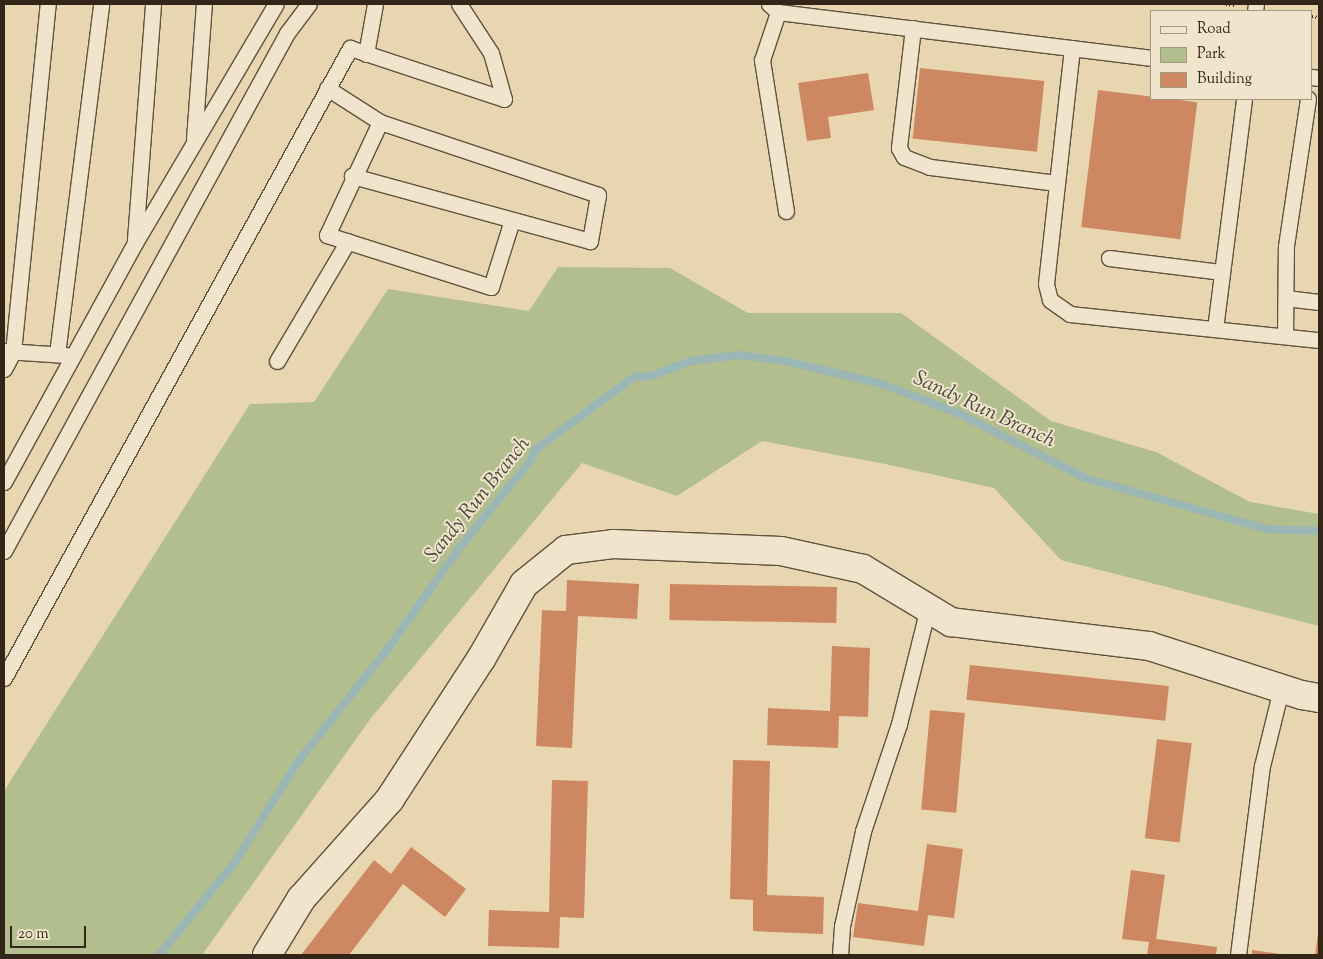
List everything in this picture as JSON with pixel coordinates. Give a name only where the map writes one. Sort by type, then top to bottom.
[{"type":"street","points":[[267,955],[301,899],[390,799],[481,659],[524,584],[566,550],[613,544],[781,551],[863,569],[951,622],[1149,646],[1281,689],[1319,698]]},
{"type":"lane","points":[[4,369],[8,352],[48,4]]},
{"type":"lane","points":[[57,354],[101,4]]},
{"type":"lane","points":[[135,243],[153,4]]},
{"type":"lane","points":[[194,143],[204,4]]},
{"type":"lane","points":[[4,482],[75,356],[135,243],[276,4]]},
{"type":"lane","points":[[4,551],[287,33],[309,4]]},
{"type":"lane","points":[[366,54],[375,4]]},
{"type":"lane","points":[[4,678],[350,48],[504,99],[491,52],[459,4]]},
{"type":"lane","points":[[786,211],[762,60],[773,8],[913,28],[1150,58]]},
{"type":"lane","points":[[913,28],[899,148],[904,156],[930,166],[1057,183]]},
{"type":"lane","points":[[1072,48],[1046,284],[1050,300],[1070,314],[1319,340]]},
{"type":"lane","points":[[327,88],[380,122],[598,195],[590,241],[352,176]]},
{"type":"lane","points":[[1215,329],[1244,100]]},
{"type":"lane","points":[[1285,336],[1286,246],[1308,100]]},
{"type":"lane","points":[[380,122],[352,176],[327,235],[491,287],[512,220]]},
{"type":"lane","points":[[277,362],[348,241]]},
{"type":"lane","points":[[1109,258],[1222,272]]},
{"type":"lane","points":[[1286,298],[1319,302]]},
{"type":"lane","points":[[8,352],[75,356]]},
{"type":"lane","points":[[840,955],[842,926],[863,831],[899,724],[928,608]]},
{"type":"lane","points":[[1238,955],[1262,766],[1281,689]]},
{"type":"green space","points":[[558,267],[670,268],[748,313],[901,313],[1051,421],[1156,452],[1250,502],[1319,514],[1319,626],[1061,560],[994,488],[885,464],[762,441],[677,496],[582,463],[371,718],[202,955],[4,955],[4,791],[250,404],[314,402],[388,289],[529,311]]},
{"type":"building","points":[[920,68],[1044,81],[1037,152],[913,139]]},
{"type":"building","points":[[868,73],[874,110],[828,117],[831,138],[807,141],[798,83]]},
{"type":"building","points":[[1098,90],[1150,96],[1150,100],[1197,102],[1180,239],[1081,227]]},
{"type":"building","points":[[567,580],[639,584],[637,619],[578,616],[572,748],[536,746],[542,610],[566,611]]},
{"type":"building","points":[[670,584],[837,587],[836,623],[669,620]]},
{"type":"building","points":[[832,646],[870,648],[868,717],[839,716],[838,748],[767,745],[768,708],[830,711]]},
{"type":"building","points":[[970,665],[1169,686],[1165,721],[966,700]]},
{"type":"building","points":[[930,710],[965,713],[956,813],[921,810]]},
{"type":"building","points":[[1157,739],[1192,743],[1180,843],[1145,838]]},
{"type":"building","points":[[733,760],[770,761],[767,895],[824,897],[823,934],[753,931],[753,900],[730,899]]},
{"type":"building","points":[[552,780],[588,781],[584,918],[560,917],[559,948],[488,946],[489,910],[549,912]]},
{"type":"building","points":[[927,844],[963,849],[954,918],[928,915],[924,946],[853,937],[858,903],[918,911]]},
{"type":"building","points":[[411,847],[466,889],[445,917],[403,884],[349,955],[301,955],[374,860],[391,874]]},
{"type":"building","points":[[1131,870],[1165,875],[1156,939],[1217,947],[1216,955],[1147,955],[1149,942],[1122,939]]},
{"type":"building","points":[[1318,933],[1319,955],[1315,955]]},
{"type":"building","points":[[1252,950],[1281,954],[1281,955],[1252,955]]},
{"type":"waterway","name":"Sandy Run Branch","points":[[159,955],[235,862],[297,763],[387,650],[461,546],[531,460],[535,450],[635,376],[648,377],[691,361],[739,355],[785,361],[882,384],[958,413],[1085,478],[1266,529],[1319,531]]}]
